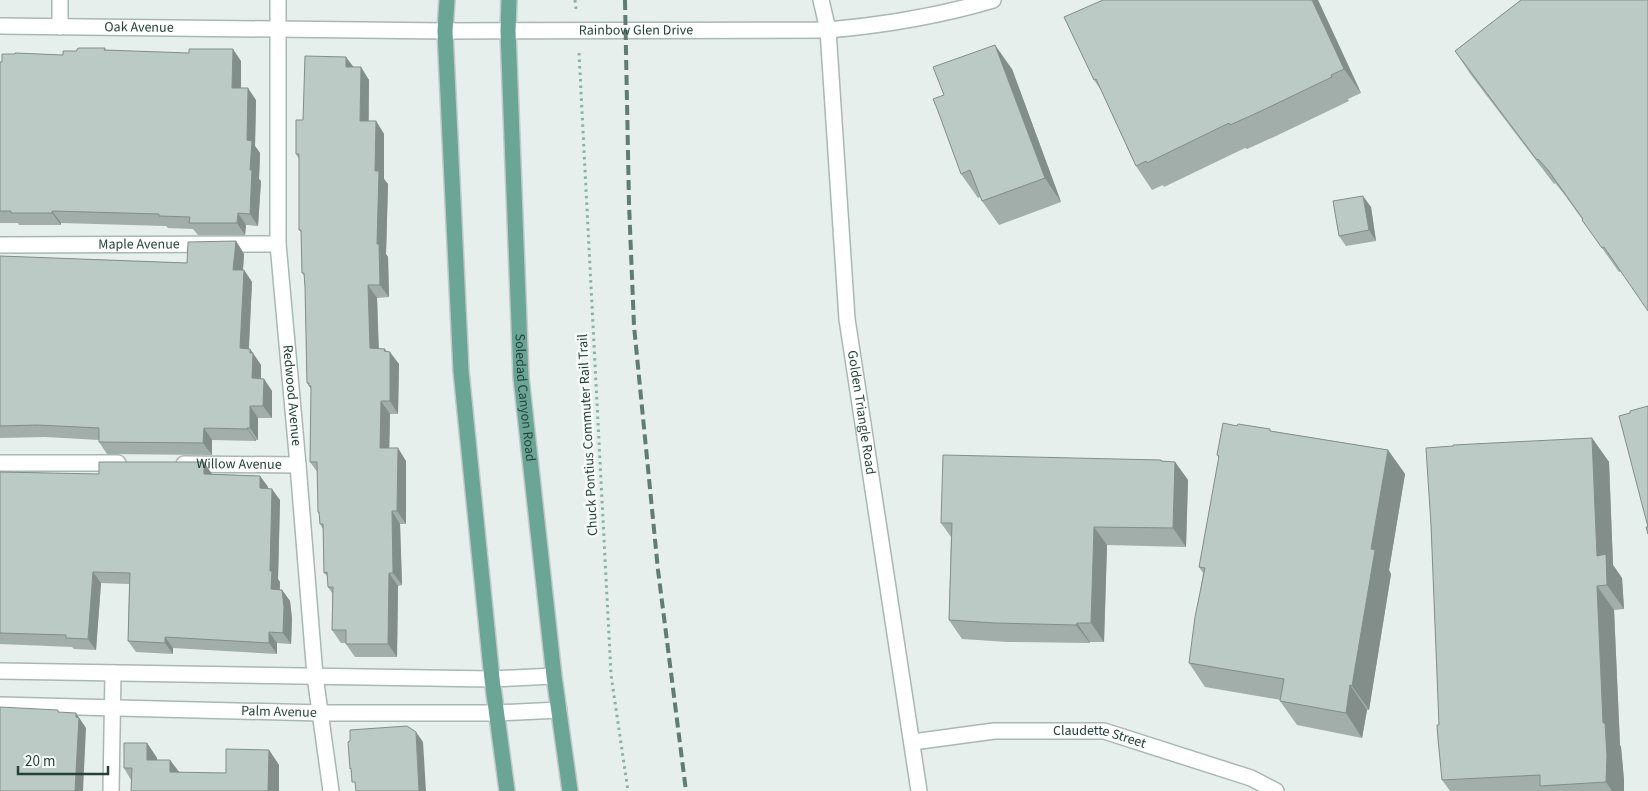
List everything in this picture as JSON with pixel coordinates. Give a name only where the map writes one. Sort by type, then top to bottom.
[{"type":"main road","points":[[447,0],[446,31],[461,372],[492,679],[507,791]]},
{"type":"main road","name":"Soledad Canyon Road","points":[[510,0],[508,31],[521,377],[554,676],[570,791]]},
{"type":"street","points":[[60,0],[60,26]]},
{"type":"street","name":"Redwood Avenue","points":[[278,0],[278,244],[315,676],[332,791]]},
{"type":"street","name":"Golden Triangle Road","points":[[821,0],[828,30],[847,319],[919,791]]},
{"type":"street","name":"Rainbow Glen Drive","points":[[277,28],[446,31],[828,30],[875,26],[921,18],[993,0]]},
{"type":"street","name":"Oak Avenue","points":[[0,26],[277,28]]},
{"type":"street","name":"Maple Avenue","points":[[0,245],[278,244]]},
{"type":"street","points":[[0,462],[129,464]]},
{"type":"street","name":"Willow Avenue","points":[[169,464],[298,465]]},
{"type":"street","points":[[0,671],[492,679],[554,676]]},
{"type":"street","points":[[111,791],[113,673]]},
{"type":"street","name":"Palm Avenue","points":[[0,705],[320,713],[496,713],[559,710]]},
{"type":"street","name":"Claudette Street","points":[[912,742],[994,731],[1104,730],[1252,778],[1276,791]]},
{"type":"path","name":"Chuck Pontius Commuter Rail Trail","points":[[581,76],[612,675],[628,791]]},
{"type":"building","points":[[1103,0],[1312,0],[1344,69],[1331,75],[1332,77],[1259,112],[1230,125],[1229,123],[1147,163],[1146,161],[1136,166],[1096,79],[1094,80],[1064,17]]},
{"type":"building","points":[[1521,0],[1648,0],[1648,311],[1548,170],[1537,160],[1455,51]]},
{"type":"building","points":[[995,45],[1045,178],[982,201],[970,170],[961,174],[933,99],[944,95],[933,67]]},
{"type":"building","points":[[79,48],[189,53],[189,49],[233,49],[232,88],[248,88],[247,140],[252,141],[250,214],[238,213],[237,223],[189,223],[190,217],[159,216],[159,214],[52,211],[52,213],[11,213],[11,211],[0,211],[0,62],[2,62],[2,54],[63,55],[63,51],[77,51]]},
{"type":"building","points":[[305,56],[346,57],[346,67],[361,67],[360,121],[376,121],[375,171],[379,171],[377,244],[379,244],[380,285],[368,285],[370,348],[385,349],[384,351],[390,352],[390,401],[381,401],[380,448],[398,448],[397,511],[392,511],[393,573],[389,573],[388,644],[346,644],[346,630],[332,630],[333,587],[328,587],[327,572],[324,573],[323,524],[320,524],[318,512],[317,462],[310,462],[311,386],[307,383],[305,287],[304,273],[302,273],[301,230],[299,230],[299,154],[296,154],[296,120],[303,120]]},
{"type":"building","points":[[1363,196],[1369,230],[1339,236],[1333,201]]},
{"type":"building","points":[[236,241],[233,270],[244,270],[240,348],[250,349],[250,353],[253,353],[252,378],[264,379],[263,406],[250,406],[250,428],[204,428],[203,443],[99,442],[99,428],[37,425],[0,426],[0,256],[187,263],[188,242]]},
{"type":"building","points":[[1648,406],[1648,527],[1619,416]]},
{"type":"building","points":[[1223,423],[1270,429],[1270,431],[1388,450],[1371,549],[1375,550],[1346,713],[1280,701],[1284,679],[1189,663],[1195,617],[1205,568],[1199,567]]},
{"type":"building","points":[[1592,438],[1597,556],[1606,554],[1607,585],[1597,586],[1603,723],[1605,723],[1607,756],[1606,782],[1540,786],[1540,775],[1442,780],[1437,725],[1439,725],[1426,448]]},
{"type":"building","points":[[943,455],[1161,460],[1175,462],[1173,528],[1094,527],[1091,623],[1077,623],[1076,625],[949,620],[952,523],[941,523]]},
{"type":"building","points":[[99,462],[204,462],[204,474],[260,476],[260,488],[272,489],[271,589],[282,590],[284,607],[283,633],[269,632],[269,643],[165,637],[165,643],[128,641],[130,573],[93,572],[88,639],[66,638],[66,635],[0,633],[0,472],[99,474]]},
{"type":"building","points":[[0,707],[58,710],[58,712],[76,713],[76,717],[79,718],[75,791],[0,791]]},
{"type":"building","points":[[407,726],[416,732],[419,791],[356,791],[350,769],[348,742],[350,741],[350,730]]},
{"type":"building","points":[[124,743],[147,743],[147,760],[170,760],[170,772],[226,773],[226,749],[269,750],[268,791],[131,791],[132,768],[124,768]]},
{"type":"railway","points":[[625,0],[629,204],[634,326],[658,570],[686,791]]}]
